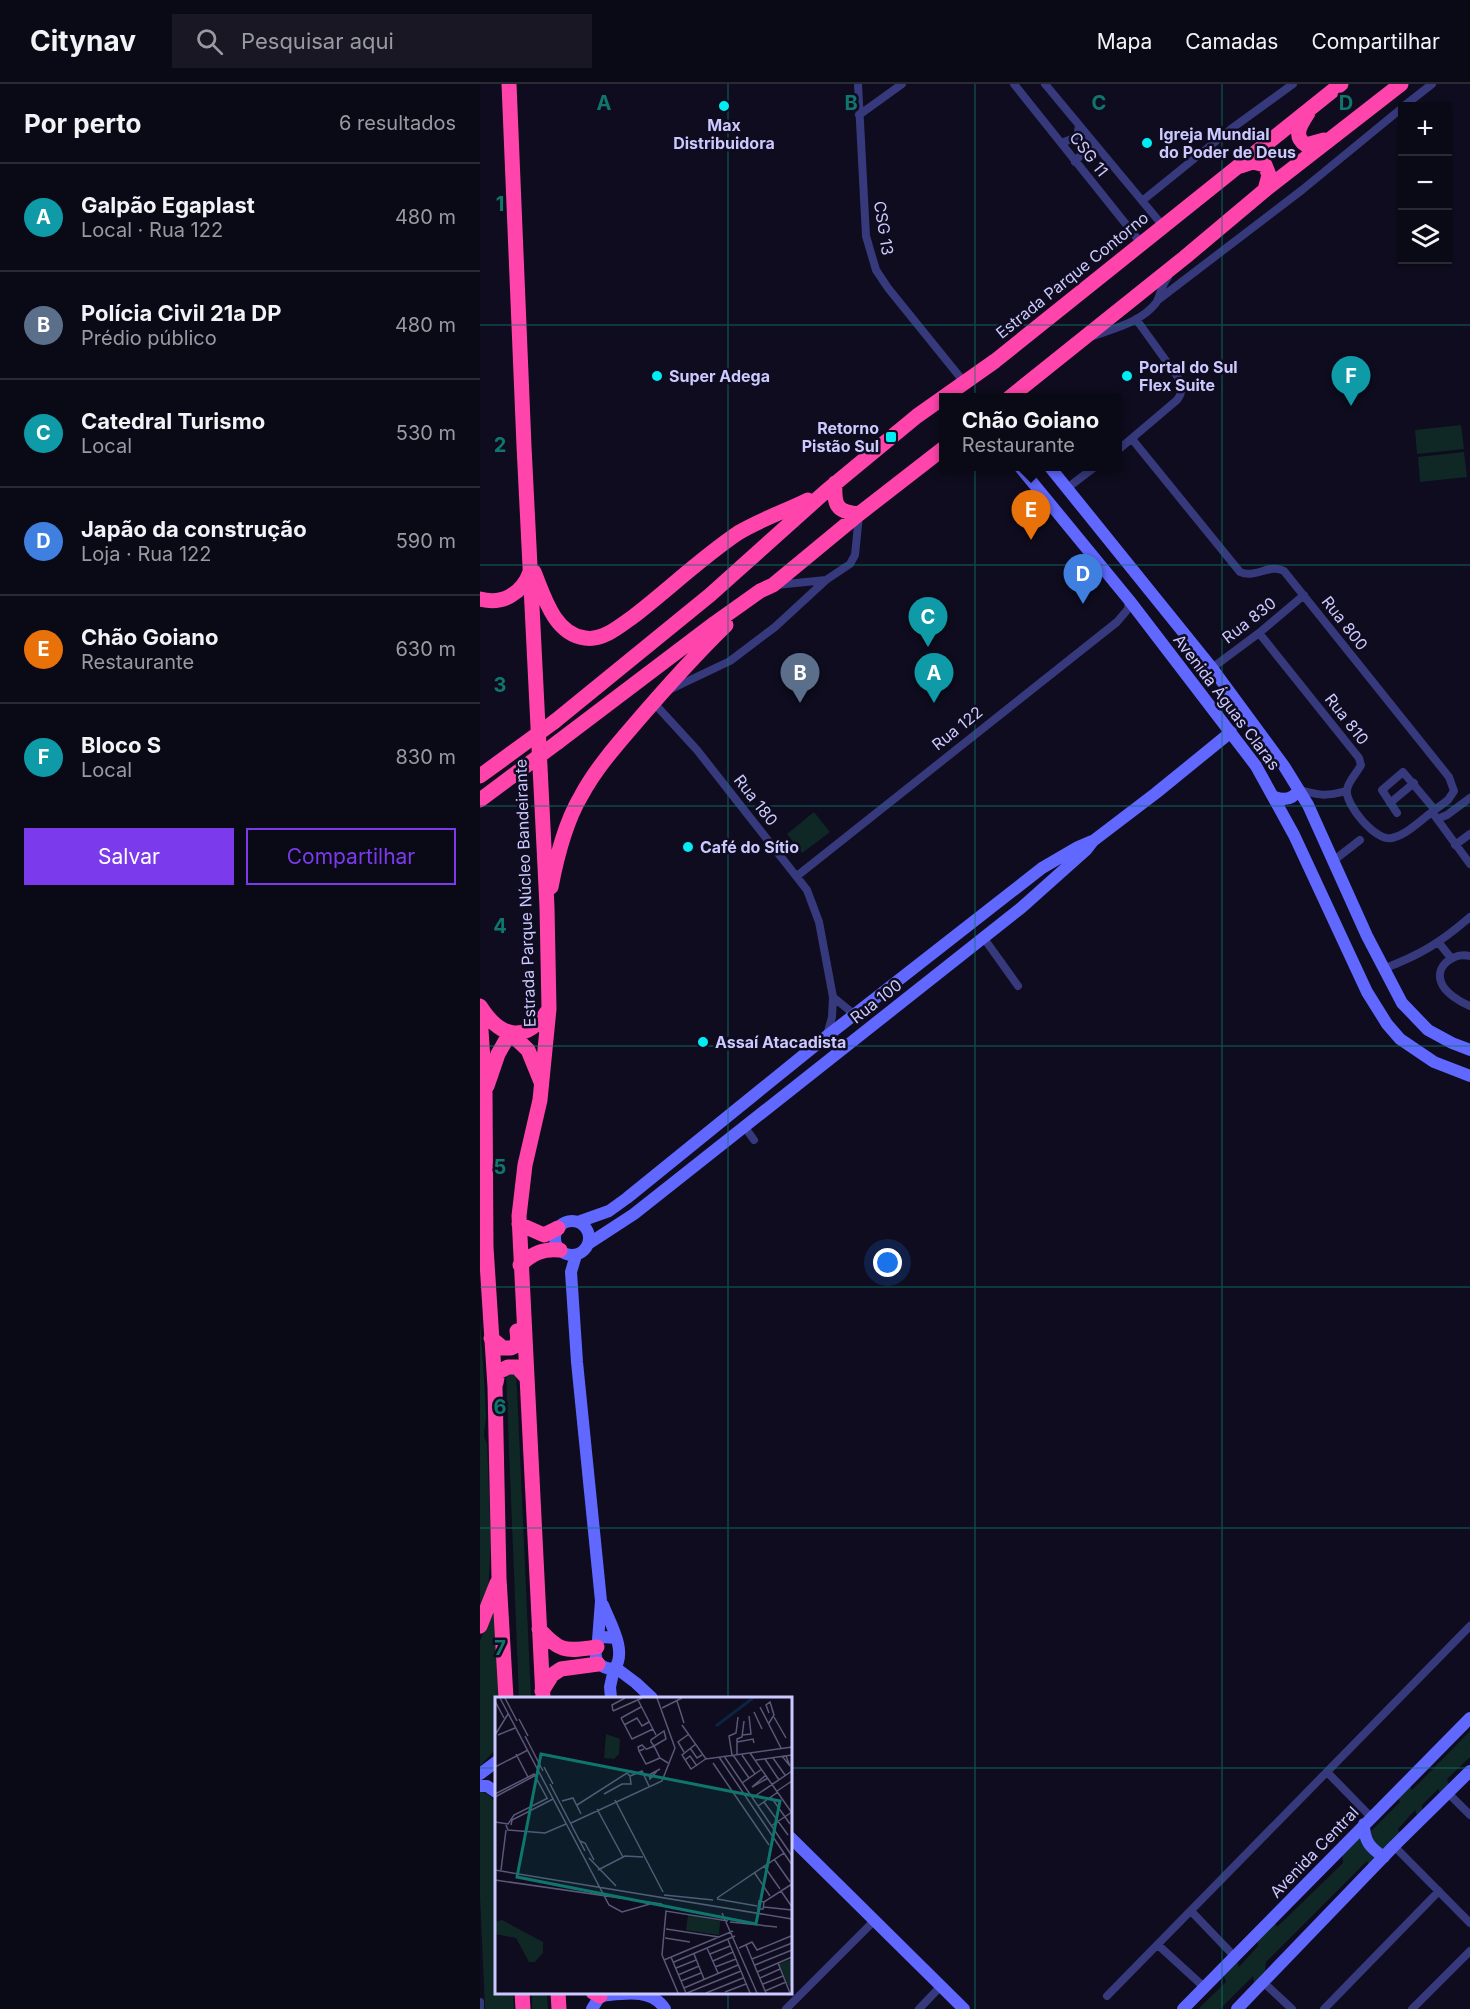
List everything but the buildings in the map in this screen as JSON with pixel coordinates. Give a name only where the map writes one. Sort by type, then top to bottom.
[{"type":"highway","name":"Estrada Parque Núcleo Bandeirante","points":[[509,84],[547,907],[549,1010],[542,1087],[525,1165],[519,1220],[542,1695]]},
{"type":"highway","name":"Estrada Parque Contorno","points":[[949,393],[994,361],[1341,84]]},
{"type":"highway","points":[[1015,393],[1265,190],[1401,84]]},
{"type":"highway","points":[[1311,108],[1300,126],[1297,134],[1299,140],[1306,145],[1334,136]]},
{"type":"highway","points":[[1238,167],[1252,162],[1265,165],[1269,175],[1265,190]]},
{"type":"highway","name":"Estrada Parque Contorno","points":[[830,488],[939,400]]},
{"type":"highway","points":[[480,800],[766,588],[939,452]]},
{"type":"highway","points":[[530,566],[555,618],[578,637],[592,639],[622,625],[652,603],[703,558],[740,532],[830,488]]},
{"type":"highway","points":[[830,488],[835,503],[843,512],[859,514]]},
{"type":"highway","points":[[480,776],[554,722],[710,595],[830,488]]},
{"type":"highway","points":[[480,599],[492,601],[511,596],[521,588],[530,566]]},
{"type":"highway","points":[[547,907],[565,834],[580,797],[604,760],[685,665],[766,588]]},
{"type":"highway","points":[[480,1006],[490,1022],[498,1029],[510,1033],[528,1050],[542,1087]]},
{"type":"highway","points":[[485,1092],[498,1054],[510,1033],[531,1029],[549,1010]]},
{"type":"highway","points":[[480,1014],[485,1092],[486,1247],[495,1387],[499,1578],[506,1697]]},
{"type":"highway","points":[[480,1200],[482,1231],[486,1247]]},
{"type":"highway","points":[[491,1338],[506,1349],[514,1347],[518,1341],[515,1226],[519,1220],[544,1235],[558,1228]]},
{"type":"highway","points":[[520,1265],[540,1251],[567,1253]]},
{"type":"highway","points":[[495,1387],[498,1372],[508,1367],[517,1367],[526,1377]]},
{"type":"highway","points":[[481,1623],[499,1578]]},
{"type":"highway","points":[[539,1629],[552,1644],[561,1648],[598,1643]]},
{"type":"highway","points":[[542,1695],[552,1675],[561,1669],[608,1667]]},
{"type":"highway","points":[[522,1994],[523,2009]]},
{"type":"highway","points":[[558,1994],[559,2009]]},
{"type":"street","name":"CSG 13","points":[[858,84],[867,236],[876,270],[964,382]]},
{"type":"street","points":[[859,115],[902,84]]},
{"type":"street","name":"CSG 11","points":[[1014,84],[1141,243]]},
{"type":"street","points":[[1045,84],[1163,226]]},
{"type":"street","points":[[1142,201],[1280,91],[1293,84]]},
{"type":"street","points":[[1409,102],[1432,84]]},
{"type":"street","points":[[1078,341],[1136,319],[1302,190],[1398,111]]},
{"type":"street","points":[[1061,143],[1077,137],[1079,126]]},
{"type":"street","points":[[1075,162],[1084,151],[1096,146]]},
{"type":"street","points":[[1158,300],[1165,281],[1184,258]]},
{"type":"street","points":[[1122,447],[1178,400],[1182,392],[1177,376],[1136,319]]},
{"type":"street","name":"Rua 800","points":[[1132,439],[1240,572],[1248,575],[1281,568],[1304,595],[1452,781],[1454,791],[1452,796],[1435,814]]},
{"type":"street","name":"Avenida Águas Claras","points":[[1024,471],[1129,600],[1256,766],[1294,835],[1367,992],[1387,1024],[1400,1039],[1440,1065],[1470,1076]]},
{"type":"street","name":"Avenida Águas Claras","points":[[1053,471],[1212,668],[1267,742],[1299,790],[1383,969],[1402,1003],[1428,1030],[1470,1050]]},
{"type":"street","points":[[1066,489],[1089,471]]},
{"type":"street","points":[[657,697],[730,661],[775,627],[826,580],[850,564],[855,555],[859,514]]},
{"type":"street","points":[[766,588],[826,580]]},
{"type":"street","name":"Rua 830","points":[[1212,668],[1304,595]]},
{"type":"street","name":"Rua 122","points":[[797,876],[1118,622],[1128,609],[1129,600]]},
{"type":"street","name":"Rua 810","points":[[1259,633],[1359,758],[1361,765],[1346,791]]},
{"type":"street","name":"Rua 180","points":[[657,697],[797,876],[812,902],[819,922],[833,997],[832,1017],[827,1036]]},
{"type":"street","name":"Rua 100","points":[[588,1244],[634,1214],[1021,908],[1086,850],[1093,841],[1231,732]]},
{"type":"street","points":[[1397,813],[1382,792],[1382,788],[1401,773],[1405,773],[1470,864]]},
{"type":"street","points":[[1390,803],[1414,783]]},
{"type":"street","points":[[1275,797],[1281,800],[1291,798],[1299,790],[1320,796],[1346,791],[1363,821],[1373,832],[1385,838],[1399,835],[1435,814],[1447,815],[1470,798]]},
{"type":"street","points":[[1294,835],[1304,827],[1317,826]]},
{"type":"street","points":[[1455,845],[1470,834]]},
{"type":"street","points":[[1333,861],[1360,840]]},
{"type":"street","name":"Rua 100","points":[[578,1222],[602,1215],[627,1198],[827,1036],[1042,868],[1077,847],[1093,841]]},
{"type":"street","points":[[1383,969],[1410,959],[1438,943],[1470,917]]},
{"type":"street","points":[[983,937],[1018,986]]},
{"type":"street","points":[[949,940],[960,955]]},
{"type":"street","points":[[1438,943],[1451,958]]},
{"type":"street","points":[[1470,956],[1462,954],[1451,958],[1442,968],[1442,983],[1456,998],[1470,1006]]},
{"type":"street","points":[[833,997],[855,1015]]},
{"type":"street","points":[[1412,1046],[1423,1038],[1428,1030]]},
{"type":"street","points":[[807,1054],[817,1068]]},
{"type":"street","points":[[744,1126],[754,1140]]},
{"type":"street","points":[[567,1253],[581,1253],[588,1244],[587,1228],[578,1222],[567,1221],[558,1228],[555,1239],[567,1253],[572,1272],[577,1362],[601,1601],[598,1643],[608,1667],[610,1693]]},
{"type":"street","points":[[601,1601],[617,1644],[636,1683]]},
{"type":"street","points":[[1107,1996],[1470,1626]]},
{"type":"street","points":[[598,1643],[603,1637],[617,1644]]},
{"type":"street","points":[[608,1667],[617,1644]]},
{"type":"street","points":[[608,1667],[636,1683],[651,1697]]},
{"type":"street","name":"Avenida Central","points":[[1183,2009],[1470,1718]]},
{"type":"street","points":[[480,1774],[495,1763]]},
{"type":"street","points":[[1237,2009],[1394,1846],[1470,1771]]},
{"type":"street","points":[[1327,1772],[1368,1821],[1364,1835],[1368,1844],[1384,1857]]},
{"type":"street","points":[[480,1786],[487,1786],[495,1791]]},
{"type":"street","points":[[1448,1793],[1470,1815]]},
{"type":"street","points":[[792,1839],[964,2009]]},
{"type":"street","points":[[1394,1846],[1470,1923]]},
{"type":"street","points":[[1324,2009],[1439,1891]]},
{"type":"street","points":[[1191,1911],[1235,1957]]},
{"type":"street","points":[[786,2009],[874,1921]]},
{"type":"street","points":[[1158,1945],[1204,1987]]},
{"type":"street","points":[[1413,2009],[1470,1951]]},
{"type":"street","points":[[1263,1982],[1292,2009]]},
{"type":"street","points":[[919,2009],[941,1986]]},
{"type":"street","points":[[603,1997],[630,1994]]},
{"type":"street","points":[[642,1994],[657,2000],[665,2009]]},
{"type":"street","points":[[480,2002],[480,2009]]},
{"type":"green space","points":[[1461,425],[1464,449],[1417,454],[1415,430]]},
{"type":"green space","points":[[1464,452],[1467,477],[1420,482],[1418,457]]},
{"type":"green space","points":[[814,812],[830,832],[802,853],[787,834]]},
{"type":"green space","points":[[480,1322],[491,1542],[488,1591],[480,1613]]},
{"type":"green space","points":[[511,1370],[516,1376],[531,1697],[519,1697],[506,1374]]},
{"type":"green space","points":[[495,1605],[499,1697],[495,1697],[495,1750],[480,1766],[480,1641]]},
{"type":"green space","points":[[1470,1731],[1470,1757],[1447,1779],[1449,1785],[1441,1795],[1438,1789],[1422,1805],[1422,1812],[1418,1818],[1415,1810],[1398,1829],[1400,1836],[1384,1851],[1373,1845],[1368,1834],[1400,1802],[1397,1796],[1409,1785],[1412,1790]]},
{"type":"green space","points":[[480,1791],[490,1796],[495,1803],[495,1994],[513,1994],[514,2009],[485,2009],[480,1896]]},
{"type":"green space","points":[[1359,1836],[1379,1857],[1369,1866],[1367,1861],[1266,1962],[1265,1971],[1254,1983],[1253,1976],[1220,2009],[1198,2009],[1226,1982],[1223,1974],[1237,1961],[1239,1967],[1258,1946],[1257,1939],[1275,1922],[1277,1927],[1343,1863],[1342,1854]]},
{"type":"green space","points":[[532,1994],[547,1994],[548,2009],[532,2009]]},
{"type":"place","name":"Max Distribuidora","points":[[724,106]]},
{"type":"place","name":"Igreja Mundial do Poder de Deus","points":[[1147,143]]},
{"type":"place","name":"Super Adega","points":[[657,376]]},
{"type":"place","name":"Portal do Sul Flex Suite","points":[[1127,376]]},
{"type":"place","name":"Bloco S","points":[[1351,406]]},
{"type":"place","name":"Retorno Pistão Sul","points":[[891,437]]},
{"type":"place","name":"Chão Goiano","points":[[1031,540]]},
{"type":"place","name":"Japão da construção","points":[[1083,604]]},
{"type":"place","name":"Catedral Turismo","points":[[928,647]]},
{"type":"place","name":"Polícia Civil 21a DP","points":[[800,703]]},
{"type":"place","name":"Galpão Egaplast","points":[[934,703]]},
{"type":"place","name":"Café do Sítio","points":[[688,847]]},
{"type":"place","name":"Assaí Atacadista","points":[[703,1042]]}]
